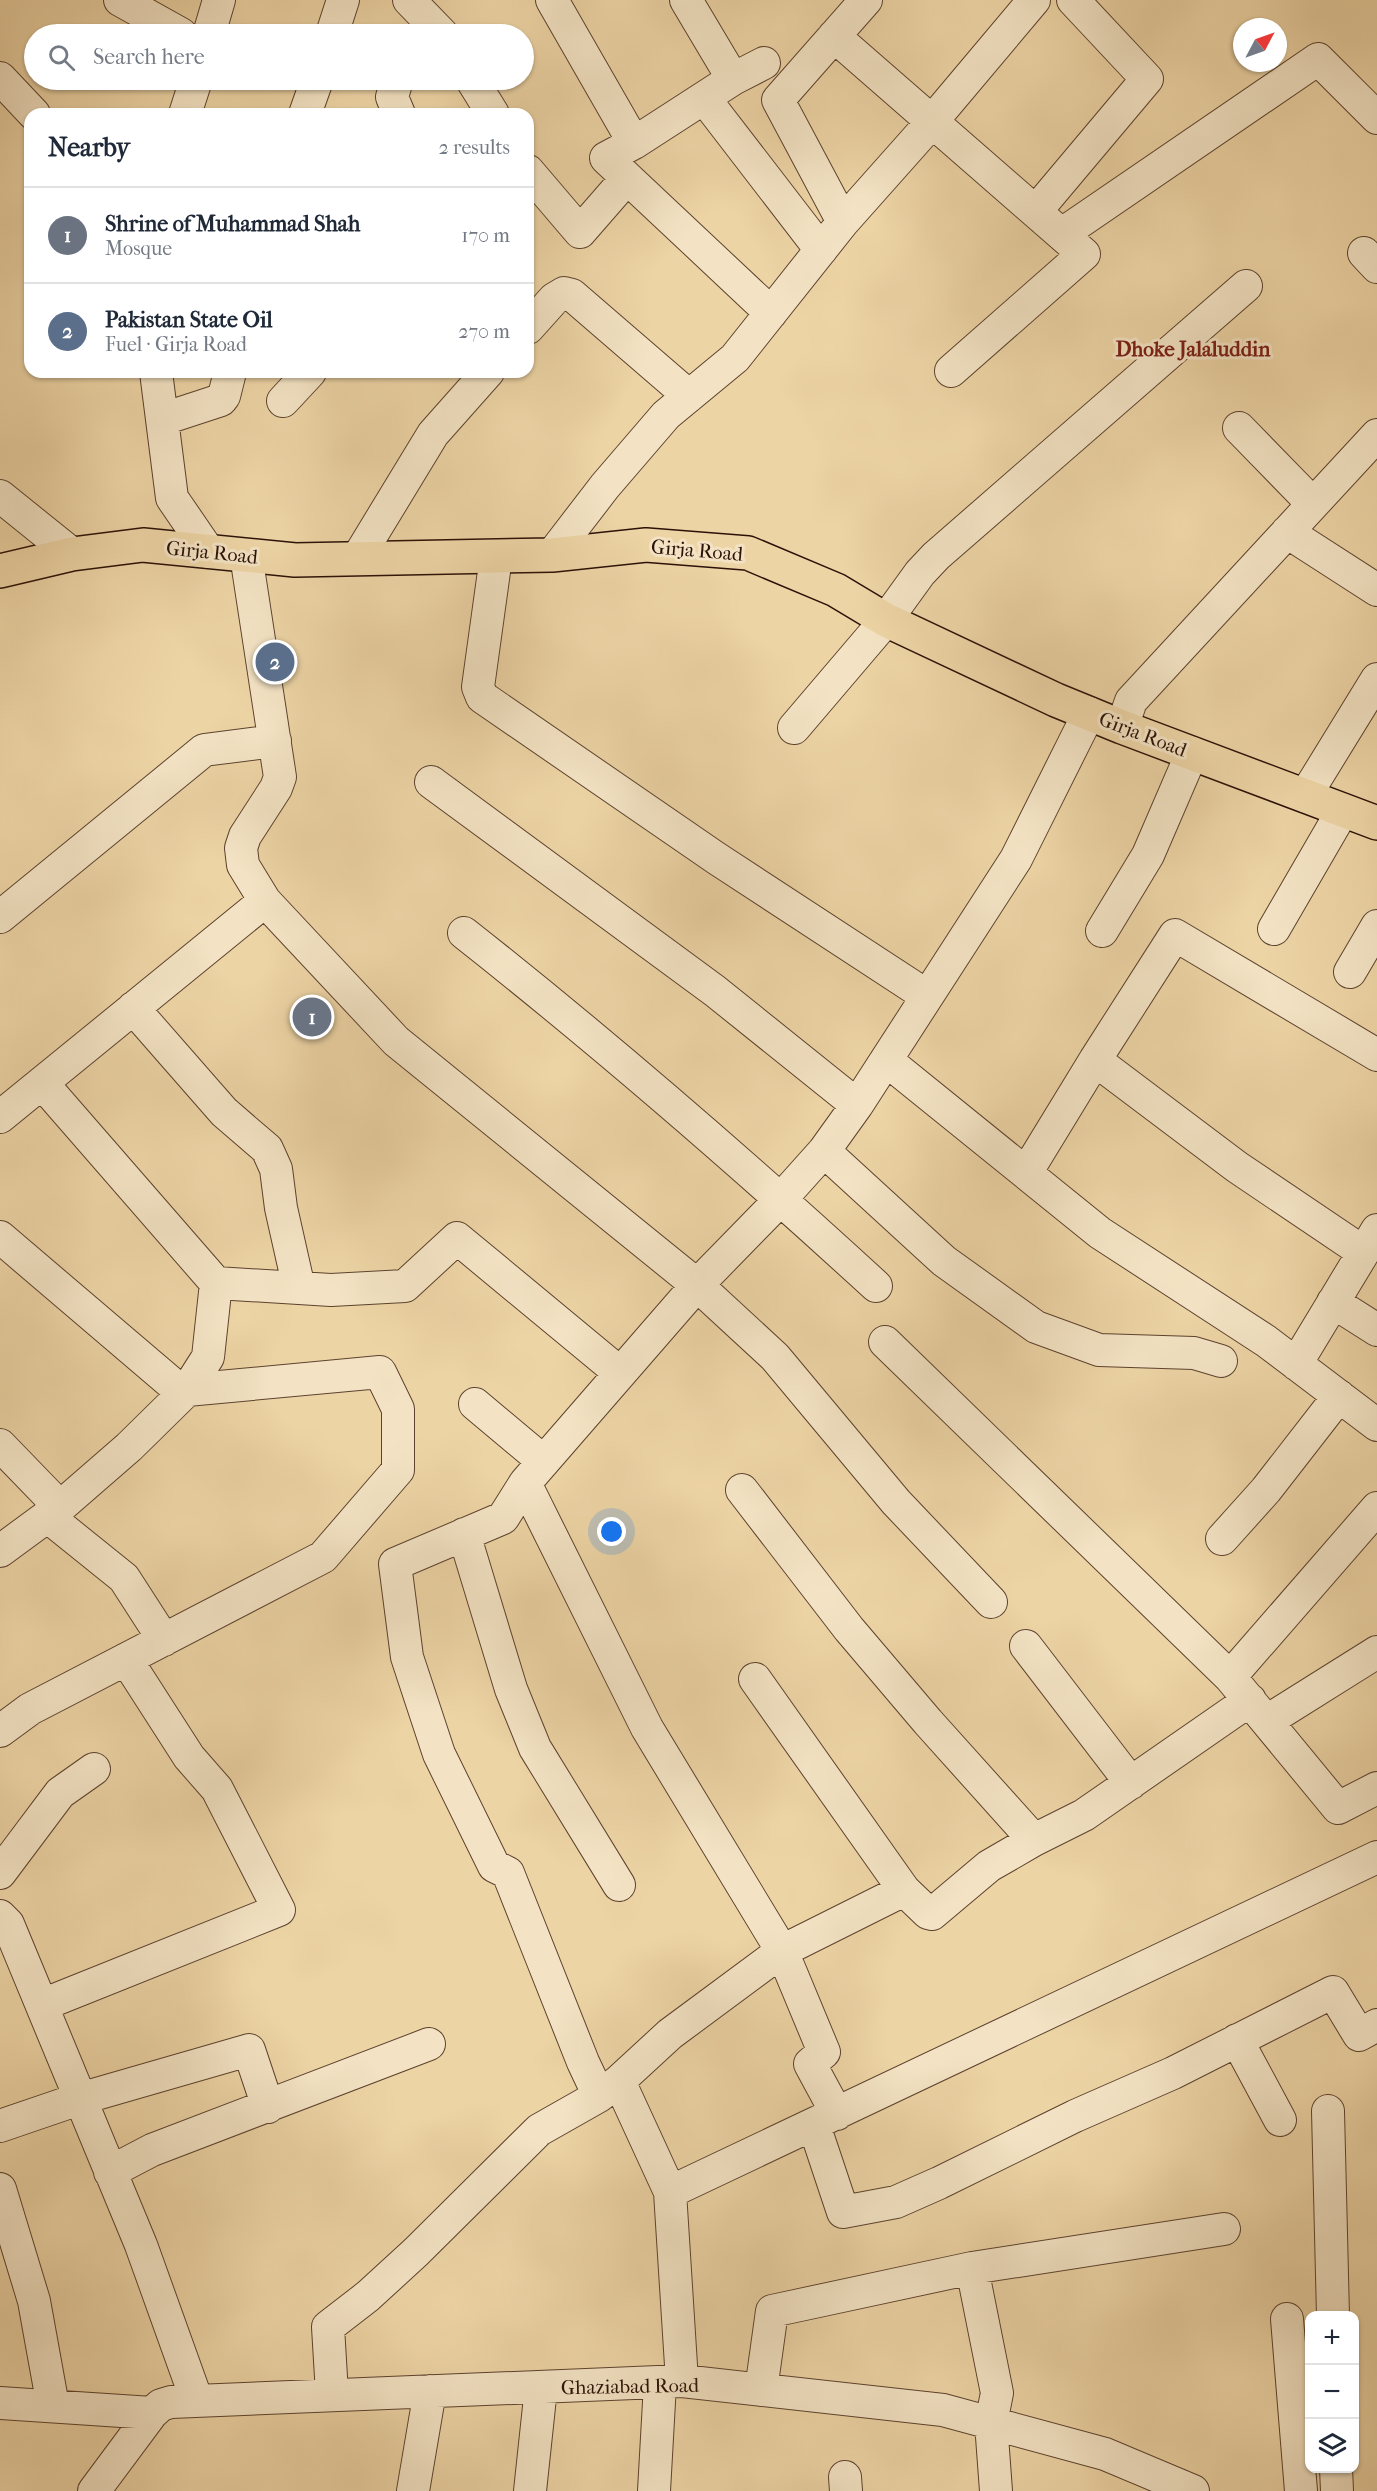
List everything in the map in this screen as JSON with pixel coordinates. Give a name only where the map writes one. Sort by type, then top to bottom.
[{"type":"main road","name":"Girja Road","points":[[0,571],[72,554],[143,545],[295,560],[552,555],[646,545],[748,553],[836,590],[886,620],[1089,713],[1377,823]]},
{"type":"street","points":[[120,0],[163,24]]},
{"type":"street","points":[[212,24],[219,0]]},
{"type":"street","points":[[336,24],[344,0]]},
{"type":"street","points":[[552,0],[634,143]]},
{"type":"street","points":[[686,0],[733,79]]},
{"type":"street","points":[[843,222],[778,100],[866,0]]},
{"type":"street","points":[[552,555],[604,486],[666,415],[735,358],[843,222],[933,121],[1034,0]]},
{"type":"street","points":[[1036,211],[1147,79],[1073,0]]},
{"type":"street","points":[[412,15],[426,24]]},
{"type":"street","points":[[834,36],[1084,254],[951,371]]},
{"type":"street","points":[[1062,234],[1318,59],[1377,118]]},
{"type":"street","points":[[764,63],[733,79],[634,143],[606,158],[771,313]]},
{"type":"street","points":[[0,78],[28,108]]},
{"type":"street","points":[[187,108],[193,90]]},
{"type":"street","points":[[307,108],[313,90]]},
{"type":"street","points":[[394,90],[392,97],[397,108]]},
{"type":"street","points":[[478,90],[489,108]]},
{"type":"street","points":[[704,98],[821,250]]},
{"type":"street","points":[[534,178],[580,232],[627,178]]},
{"type":"street","points":[[794,728],[886,620],[920,573],[936,556],[1246,286]]},
{"type":"street","points":[[534,321],[554,299],[564,293],[572,296],[689,396]]},
{"type":"street","points":[[157,378],[172,498],[209,552]]},
{"type":"street","points":[[163,419],[221,400],[228,378]]},
{"type":"street","points":[[283,401],[304,378]]},
{"type":"street","points":[[357,559],[432,434],[483,378]]},
{"type":"street","points":[[1239,428],[1313,504]]},
{"type":"street","points":[[1122,727],[1131,701],[1377,435]]},
{"type":"street","points":[[0,496],[72,554]]},
{"type":"street","points":[[1287,532],[1377,590]]},
{"type":"street","points":[[246,555],[280,777],[276,788],[244,836],[241,848],[243,865],[265,901],[396,1041],[697,1285],[775,1357],[896,1502],[991,1602]]},
{"type":"street","points":[[496,557],[478,687],[482,697],[716,858],[927,996]]},
{"type":"street","points":[[1305,796],[1377,680]]},
{"type":"street","points":[[654,2491],[671,2383],[670,2192],[609,2089],[583,2062],[508,1873],[494,1866],[439,1754],[407,1657],[395,1564],[503,1518],[534,1472],[620,1373],[697,1285],[781,1199],[824,1151],[857,1105],[1016,859],[1089,713]]},
{"type":"street","points":[[0,917],[204,750],[275,741]]},
{"type":"street","points":[[1102,931],[1148,855],[1192,753]]},
{"type":"street","points":[[431,782],[715,991],[857,1105]]},
{"type":"street","points":[[1274,929],[1343,810]]},
{"type":"street","points":[[0,1117],[265,901]]},
{"type":"street","points":[[1350,972],[1377,926]]},
{"type":"street","points":[[464,933],[559,1008],[781,1199],[876,1286]]},
{"type":"street","points":[[1026,1173],[1175,935],[1377,1054]]},
{"type":"street","points":[[133,1008],[224,1112],[267,1149],[276,1169],[281,1208],[299,1288]]},
{"type":"street","points":[[886,1060],[1100,1233],[1266,1341],[1377,1425]]},
{"type":"street","points":[[1095,1060],[1237,1167],[1370,1241],[1296,1364]]},
{"type":"street","points":[[42,1083],[216,1283],[331,1290],[405,1286],[457,1238],[620,1373]]},
{"type":"street","points":[[824,1151],[944,1262],[1036,1328],[1099,1350],[1194,1353],[1221,1361]]},
{"type":"street","points":[[0,1237],[185,1391],[380,1372],[398,1409],[398,1470],[323,1557],[30,1709],[0,1731]]},
{"type":"street","points":[[0,1551],[53,1511],[129,1447],[185,1391],[208,1357],[216,1283]]},
{"type":"street","points":[[1333,1302],[1377,1330]]},
{"type":"street","points":[[885,1342],[1249,1700],[1338,1808],[1377,1788]]},
{"type":"street","points":[[1222,1539],[1266,1490],[1339,1396]]},
{"type":"street","points":[[475,1404],[534,1472],[647,1728],[782,1951],[824,2052],[810,2064],[825,2119],[843,2212],[896,2202],[939,2183],[1333,1992],[1359,2035],[1377,2025]]},
{"type":"street","points":[[0,1445],[53,1511],[124,1578],[164,1640]]},
{"type":"street","points":[[742,1491],[849,1629],[928,1722],[1034,1840]]},
{"type":"street","points":[[1249,1700],[1377,1508]]},
{"type":"street","points":[[464,1534],[511,1689],[535,1748],[619,1886]]},
{"type":"street","points":[[1026,1646],[1131,1784]]},
{"type":"street","points":[[755,1679],[904,1890],[928,1913],[932,1914],[989,1866],[1084,1815],[1249,1700],[1377,1652]]},
{"type":"street","points":[[42,2006],[279,1910],[217,1789],[189,1757],[126,1659]]},
{"type":"street","points":[[0,1873],[60,1793],[94,1768]]},
{"type":"street","points":[[670,2192],[1377,1857]]},
{"type":"street","points":[[332,2394],[328,2327],[416,2252],[540,2130],[609,2089],[670,2034],[782,1951],[904,1890]]},
{"type":"street","points":[[0,1916],[8,1924],[141,2245],[197,2401]]},
{"type":"street","points":[[1237,2040],[1280,2120]]},
{"type":"street","points":[[110,2172],[152,2150],[429,2044]]},
{"type":"street","points":[[0,2126],[79,2099],[249,2050],[268,2107]]},
{"type":"street","points":[[1328,2111],[1333,2311]]},
{"type":"street","points":[[0,2189],[34,2301],[53,2406]]},
{"type":"street","points":[[761,2390],[772,2311],[972,2268],[1224,2229]]},
{"type":"street","points":[[972,2268],[997,2393],[991,2423],[996,2491]]},
{"type":"street","points":[[1287,2319],[1301,2491]]},
{"type":"street","name":"Ghaziabad Road","points":[[0,2403],[157,2409],[171,2402],[332,2394],[671,2383],[761,2390],[943,2410],[1105,2454],[1156,2484],[1193,2491]]},
{"type":"street","points":[[530,2491],[541,2388]]},
{"type":"street","points":[[413,2491],[430,2391]]},
{"type":"street","points":[[97,2487],[157,2409]]},
{"type":"street","points":[[1336,2473],[1336,2491]]},
{"type":"place","name":"Pakistan State Oil","points":[[275,662]]},
{"type":"place","name":"Shrine of Muhammad Shah","points":[[312,1017]]},
{"type":"district","name":"Dhoke Jalaluddin","points":[[1193,349]]}]
